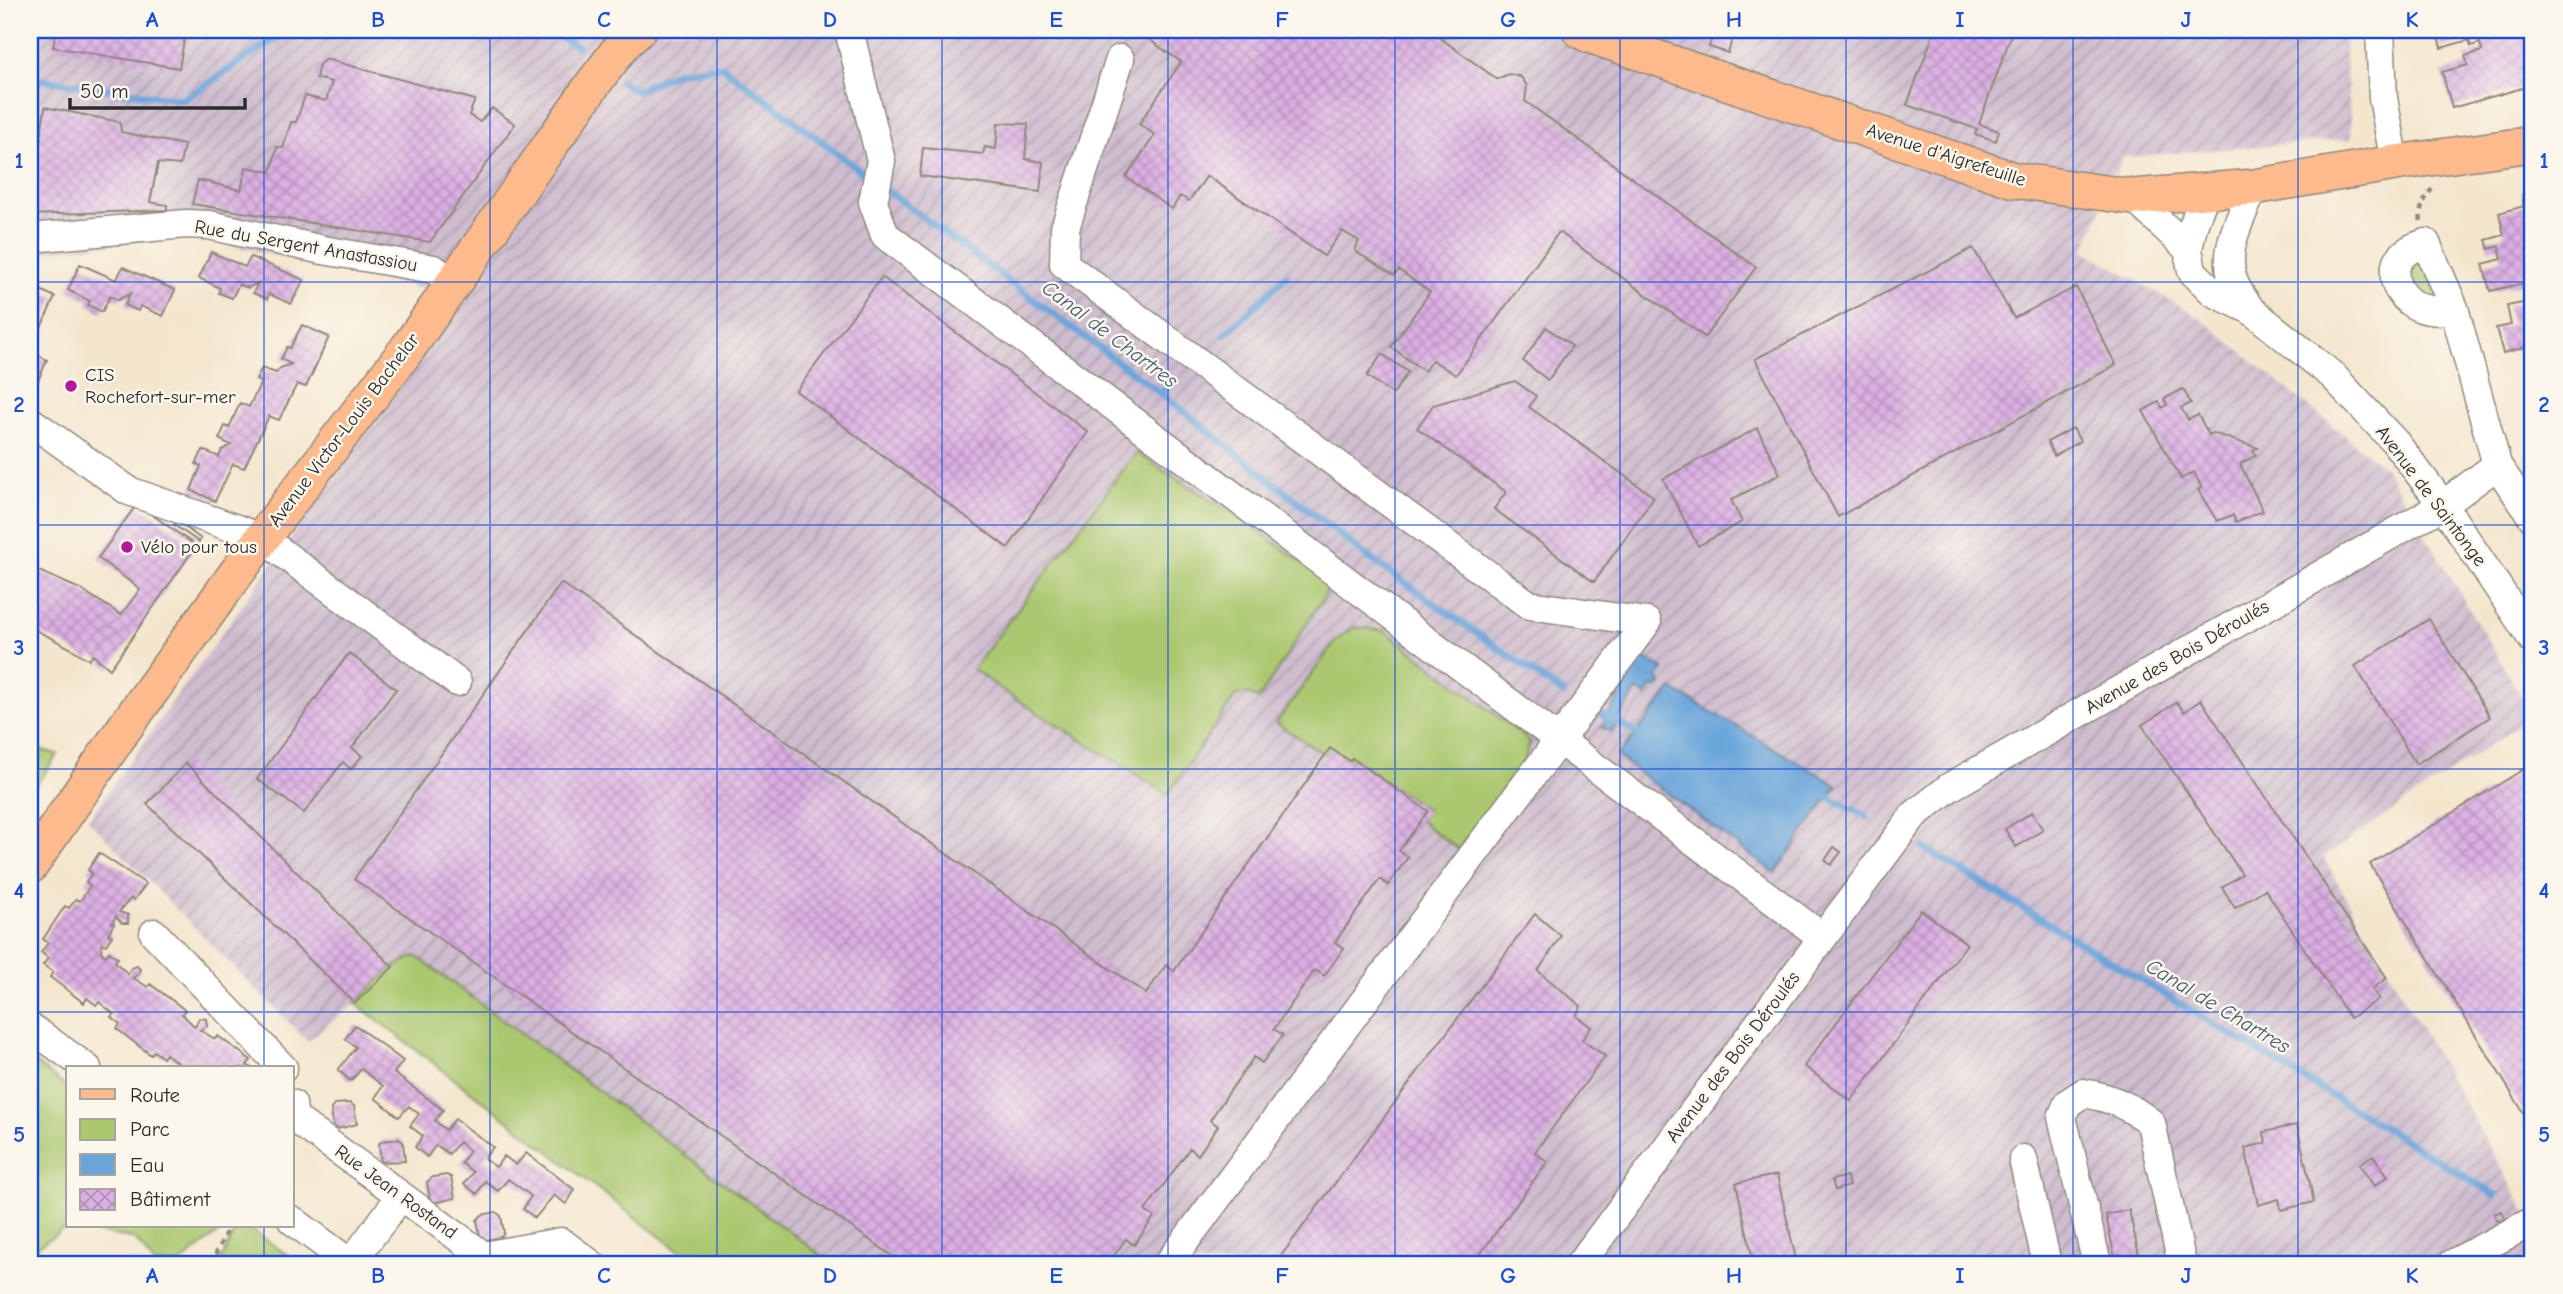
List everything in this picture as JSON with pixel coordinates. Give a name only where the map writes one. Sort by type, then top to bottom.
[{"type":"main road","name":"Avenue d'Aigrefeuille","points":[[1585,32],[2014,180],[2133,198],[2254,187],[2458,153],[2533,144]]},
{"type":"main road","name":"Avenue Victor-Louis Bachelar","points":[[30,866],[125,727],[262,538],[408,348],[593,84],[631,36]]},
{"type":"street","points":[[849,30],[881,161],[873,202],[885,235],[1822,937]]},
{"type":"street","points":[[2380,30],[2383,98],[2395,163]]},
{"type":"street","points":[[1120,59],[1065,228],[1064,264],[1529,605],[1647,622],[1168,1264]]},
{"type":"street","name":"Avenue de Saintonge","points":[[2251,310],[2235,286],[2230,267],[2232,240],[2254,187]]},
{"type":"street","points":[[2188,249],[2206,191]]},
{"type":"street","name":"Avenue de Saintonge","points":[[2133,198],[2188,249],[2192,271],[2213,292],[2251,310],[2333,376],[2395,443],[2443,505],[2533,640]]},
{"type":"street","name":"Rue du Sergent Anastassiou","points":[[30,239],[186,224],[209,225],[336,253],[434,269],[452,282]]},
{"type":"street","points":[[2454,308],[2429,312],[2419,309],[2404,298],[2399,290],[2396,270],[2409,250],[2426,243],[2454,308],[2497,465],[2533,518]]},
{"type":"street","points":[[30,421],[129,491],[262,538],[457,682]]},
{"type":"street","name":"Avenue des Bois Déroulés","points":[[1580,1264],[1914,815],[1950,787],[2443,505],[2497,465]]},
{"type":"street","points":[[154,933],[281,1066]]},
{"type":"street","points":[[30,1027],[84,1066]]},
{"type":"street","points":[[2097,1264],[2062,1117],[2068,1103],[2083,1093],[2104,1096],[2138,1112],[2151,1123],[2182,1264]]},
{"type":"street","name":"Rue Jean Rostand","points":[[294,1118],[484,1256],[561,1242],[591,1264]]},
{"type":"street","points":[[2023,1159],[2048,1264]]},
{"type":"street","points":[[294,1222],[350,1264],[401,1196]]},
{"type":"street","points":[[2452,1264],[2533,1221]]},
{"type":"path","points":[[2426,243],[2419,213],[2424,201],[2458,153]]},
{"type":"path","points":[[211,1264],[228,1228]]},
{"type":"shaded area","points":[[30,30],[2343,30],[2352,139],[2123,157],[2084,250],[2197,316],[2386,469],[2533,716],[2323,857],[2533,1223],[2533,1264],[833,1264],[416,957],[307,1041],[88,820],[463,298],[191,236],[30,253]]},
{"type":"green space","points":[[2412,259],[2425,261],[2438,300],[2411,293],[2408,264]]},
{"type":"green space","points":[[1136,453],[1227,510],[1317,572],[1328,590],[1259,699],[1248,694],[1236,695],[1168,794],[1008,694],[973,669]]},
{"type":"green space","points":[[1354,627],[1385,631],[1530,741],[1525,759],[1458,849],[1420,821],[1427,810],[1353,758],[1350,761],[1330,748],[1326,755],[1276,723],[1336,641]]},
{"type":"green space","points":[[30,747],[58,754],[30,794]]},
{"type":"green space","points":[[416,956],[833,1264],[696,1264],[355,1003],[393,967]]},
{"type":"green space","points":[[30,1059],[66,1086],[66,1228],[31,1251]]},
{"type":"green space","points":[[73,1228],[224,1228],[179,1264],[154,1264],[135,1239]]},
{"type":"green space","points":[[239,1228],[249,1228],[301,1264],[219,1264],[232,1236]]},
{"type":"water","points":[[1640,656],[1663,669],[1658,678],[1661,684],[1658,688],[1652,686],[1646,696],[1637,690],[1611,732],[1601,727],[1626,685],[1620,681]]},
{"type":"water","points":[[1672,689],[1837,785],[1775,873],[1617,756]]},
{"type":"building","points":[[56,30],[186,30],[179,68],[53,47]]},
{"type":"building","points":[[1139,30],[1429,30],[1497,79],[1509,74],[1521,77],[1527,86],[1525,101],[1756,267],[1705,337],[1559,232],[1456,375],[1432,360],[1424,371],[1391,347],[1430,292],[1399,270],[1394,275],[1358,253],[1355,250],[1359,241],[1342,231],[1324,256],[1207,176],[1189,201],[1180,196],[1172,209],[1126,177],[1155,135],[1139,124],[1181,62]]},
{"type":"building","points":[[1708,30],[1735,30],[1728,53],[1709,47],[1713,32]]},
{"type":"building","points":[[1935,30],[2013,30],[1979,124],[1999,131],[1996,141],[1975,134],[1977,129],[1907,105]]},
{"type":"building","points":[[2436,30],[2533,30],[2533,85],[2452,108],[2442,72],[2468,65],[2465,56],[2482,51],[2480,43],[2471,46],[2469,40],[2441,48]]},
{"type":"building","points":[[326,59],[475,100],[469,115],[480,122],[492,108],[515,124],[430,242],[192,204],[198,180],[241,190],[246,167],[271,172],[277,147],[283,148],[291,122],[296,122],[305,96],[326,101],[332,82],[316,78],[319,64]]},
{"type":"building","points":[[45,107],[120,122],[121,132],[184,145],[180,165],[158,163],[150,202],[167,205],[167,210],[30,215]]},
{"type":"building","points":[[998,123],[1028,124],[1025,159],[1043,162],[1040,192],[920,176],[923,148],[983,154],[985,147],[996,149]]},
{"type":"building","points":[[2533,192],[2533,281],[2490,291],[2483,264],[2502,259],[2499,246],[2489,249],[2486,240],[2504,235],[2499,213],[2524,206],[2522,195]]},
{"type":"building","points":[[1973,248],[2014,318],[2076,287],[2116,365],[1838,517],[1755,359]]},
{"type":"building","points":[[211,252],[245,267],[251,257],[304,280],[291,304],[269,294],[267,299],[253,293],[258,283],[248,288],[239,284],[232,298],[219,293],[220,288],[199,278]]},
{"type":"building","points":[[80,264],[116,280],[123,267],[175,290],[163,316],[140,306],[138,311],[125,305],[130,294],[118,300],[110,296],[102,312],[88,305],[90,301],[68,290]]},
{"type":"building","points":[[882,277],[1088,432],[1008,548],[796,391]]},
{"type":"building","points":[[30,285],[55,297],[38,334],[30,330]]},
{"type":"building","points":[[2533,301],[2533,345],[2503,353],[2496,328],[2511,325],[2507,306]]},
{"type":"building","points":[[302,325],[329,337],[306,387],[297,384],[279,420],[269,416],[244,468],[233,464],[215,501],[191,490],[201,466],[196,464],[203,450],[219,457],[222,450],[231,445],[219,439],[225,426],[229,428],[240,403],[249,407],[261,382],[256,380],[262,368],[276,373],[280,368],[291,364],[281,359]]},
{"type":"building","points":[[1546,327],[1572,346],[1548,380],[1523,361]]},
{"type":"building","points":[[30,340],[36,343],[32,352],[47,360],[30,399]]},
{"type":"building","points":[[1382,354],[1408,372],[1393,394],[1367,376]]},
{"type":"building","points":[[1515,381],[1536,396],[1529,407],[1654,497],[1594,582],[1494,509],[1506,492],[1417,428],[1433,405]]},
{"type":"building","points":[[2183,389],[2191,403],[2181,408],[2188,420],[2198,415],[2209,435],[2213,433],[2258,448],[2253,451],[2256,455],[2240,464],[2263,511],[2236,522],[2233,515],[2217,521],[2198,490],[2202,488],[2194,472],[2181,479],[2143,411],[2159,402],[2162,408],[2167,405],[2164,399]]},
{"type":"building","points":[[1757,428],[1780,474],[1731,500],[1742,522],[1698,546],[1663,479]]},
{"type":"building","points":[[2073,428],[2080,441],[2054,456],[2047,442]]},
{"type":"building","points":[[137,504],[196,546],[110,669],[93,655],[89,660],[30,627],[30,567],[82,590],[121,615],[140,589],[98,558]]},
{"type":"building","points":[[177,521],[201,539],[199,542],[174,525]]},
{"type":"building","points":[[561,583],[1146,994],[1166,965],[1174,971],[1330,748],[1350,761],[1352,758],[1428,811],[1399,851],[1408,857],[1388,885],[1380,879],[1335,942],[1344,948],[1324,976],[1315,970],[1274,1029],[1283,1035],[1262,1063],[1254,1057],[1210,1120],[1218,1126],[1198,1155],[1190,1148],[1145,1211],[1154,1217],[1134,1245],[1126,1239],[1108,1264],[904,1264],[354,879]]},
{"type":"building","points":[[2429,619],[2490,717],[2416,764],[2355,666]]},
{"type":"building","points":[[349,653],[396,689],[352,748],[362,756],[351,769],[343,762],[304,813],[257,779]]},
{"type":"building","points":[[2201,700],[2387,978],[2372,989],[2379,999],[2350,1018],[2265,889],[2235,908],[2222,887],[2242,874],[2142,725],[2177,702],[2184,712]]},
{"type":"building","points":[[186,763],[393,967],[355,1003],[147,804]]},
{"type":"building","points":[[2533,765],[2533,1128],[2370,864]]},
{"type":"building","points":[[2032,812],[2043,830],[2016,847],[2005,829]]},
{"type":"building","points":[[1834,847],[1841,852],[1831,865],[1825,860]]},
{"type":"building","points":[[99,853],[146,884],[134,900],[131,898],[119,912],[128,915],[128,923],[122,923],[116,916],[108,934],[112,936],[106,945],[102,943],[101,952],[106,956],[109,952],[118,958],[115,962],[128,974],[131,968],[137,966],[140,969],[139,974],[133,978],[148,987],[150,984],[185,1010],[182,1014],[195,1027],[199,1018],[206,1019],[207,1026],[200,1030],[215,1039],[218,1036],[251,1060],[249,1066],[182,1066],[166,1054],[163,1058],[154,1051],[151,1055],[117,1029],[120,1024],[111,1017],[114,1014],[99,1002],[96,1005],[87,998],[84,1003],[50,977],[53,972],[43,965],[48,958],[41,952],[48,943],[43,939],[65,906],[69,908],[76,899],[80,901],[90,886],[86,882],[92,873],[88,870]]},
{"type":"building","points":[[1921,910],[1967,944],[1851,1101],[1804,1066]]},
{"type":"building","points":[[1535,914],[1561,936],[1538,971],[1581,1006],[1576,1016],[1591,1027],[1582,1040],[1605,1056],[1535,1152],[1547,1162],[1473,1264],[1275,1264]]},
{"type":"building","points":[[355,1025],[403,1061],[394,1073],[443,1110],[435,1121],[446,1130],[455,1119],[493,1147],[484,1159],[496,1167],[504,1156],[516,1165],[526,1153],[575,1190],[566,1204],[554,1195],[535,1218],[523,1209],[531,1196],[508,1179],[498,1191],[485,1181],[477,1194],[464,1184],[473,1172],[461,1163],[470,1151],[459,1142],[449,1154],[436,1145],[427,1157],[415,1147],[423,1136],[410,1126],[419,1114],[409,1106],[399,1117],[375,1098],[383,1086],[361,1069],[351,1081],[338,1070],[356,1047],[345,1039]]},
{"type":"building","points":[[350,1103],[354,1106],[357,1124],[338,1129],[333,1125],[331,1109],[335,1104]]},
{"type":"building","points":[[2297,1125],[2314,1202],[2281,1210],[2279,1199],[2258,1205],[2245,1148],[2266,1143],[2264,1132]]},
{"type":"building","points":[[399,1139],[403,1142],[405,1161],[381,1162],[379,1144],[382,1141]]},
{"type":"building","points":[[2373,1155],[2388,1176],[2374,1186],[2359,1164]]},
{"type":"building","points":[[1777,1175],[1797,1264],[1754,1264],[1736,1183]]},
{"type":"building","points":[[1847,1176],[1849,1186],[1835,1190],[1832,1180]]},
{"type":"building","points":[[433,1177],[451,1177],[455,1198],[434,1203],[430,1200],[427,1182]]},
{"type":"building","points":[[2129,1210],[2140,1260],[2116,1264],[2106,1215]]},
{"type":"building","points":[[2501,1211],[2505,1219],[2498,1222],[2494,1214]]},
{"type":"building","points":[[496,1212],[501,1216],[504,1233],[501,1237],[486,1240],[480,1236],[477,1220],[482,1215]]},
{"type":"building","points":[[557,1258],[563,1264],[538,1264],[542,1261]]},
{"type":"waterway","name":"Canal de Chartres","points":[[38,79],[183,100],[288,30]]},
{"type":"waterway","name":"Canal de Chartres","points":[[548,30],[578,47]]},
{"type":"waterway","name":"Canal de Chartres","points":[[621,81],[636,91],[677,72],[722,66],[870,178]]},
{"type":"waterway","name":"Canal de Chartres","points":[[882,187],[1160,393],[1368,557],[1564,694]]},
{"type":"waterway","points":[[1224,335],[1287,276]]},
{"type":"waterway","points":[[1160,393],[1173,381]]},
{"type":"waterway","name":"Canal de Chartres","points":[[1601,714],[1644,737]]},
{"type":"waterway","name":"Canal de Chartres","points":[[1821,793],[1867,817]]},
{"type":"waterway","name":"Canal de Chartres","points":[[1924,848],[2495,1195]]},
{"type":"place","name":"CIS Rochefort-sur-mer","points":[[71,386]]},
{"type":"place","name":"Vélo pour tous","points":[[127,547]]}]
